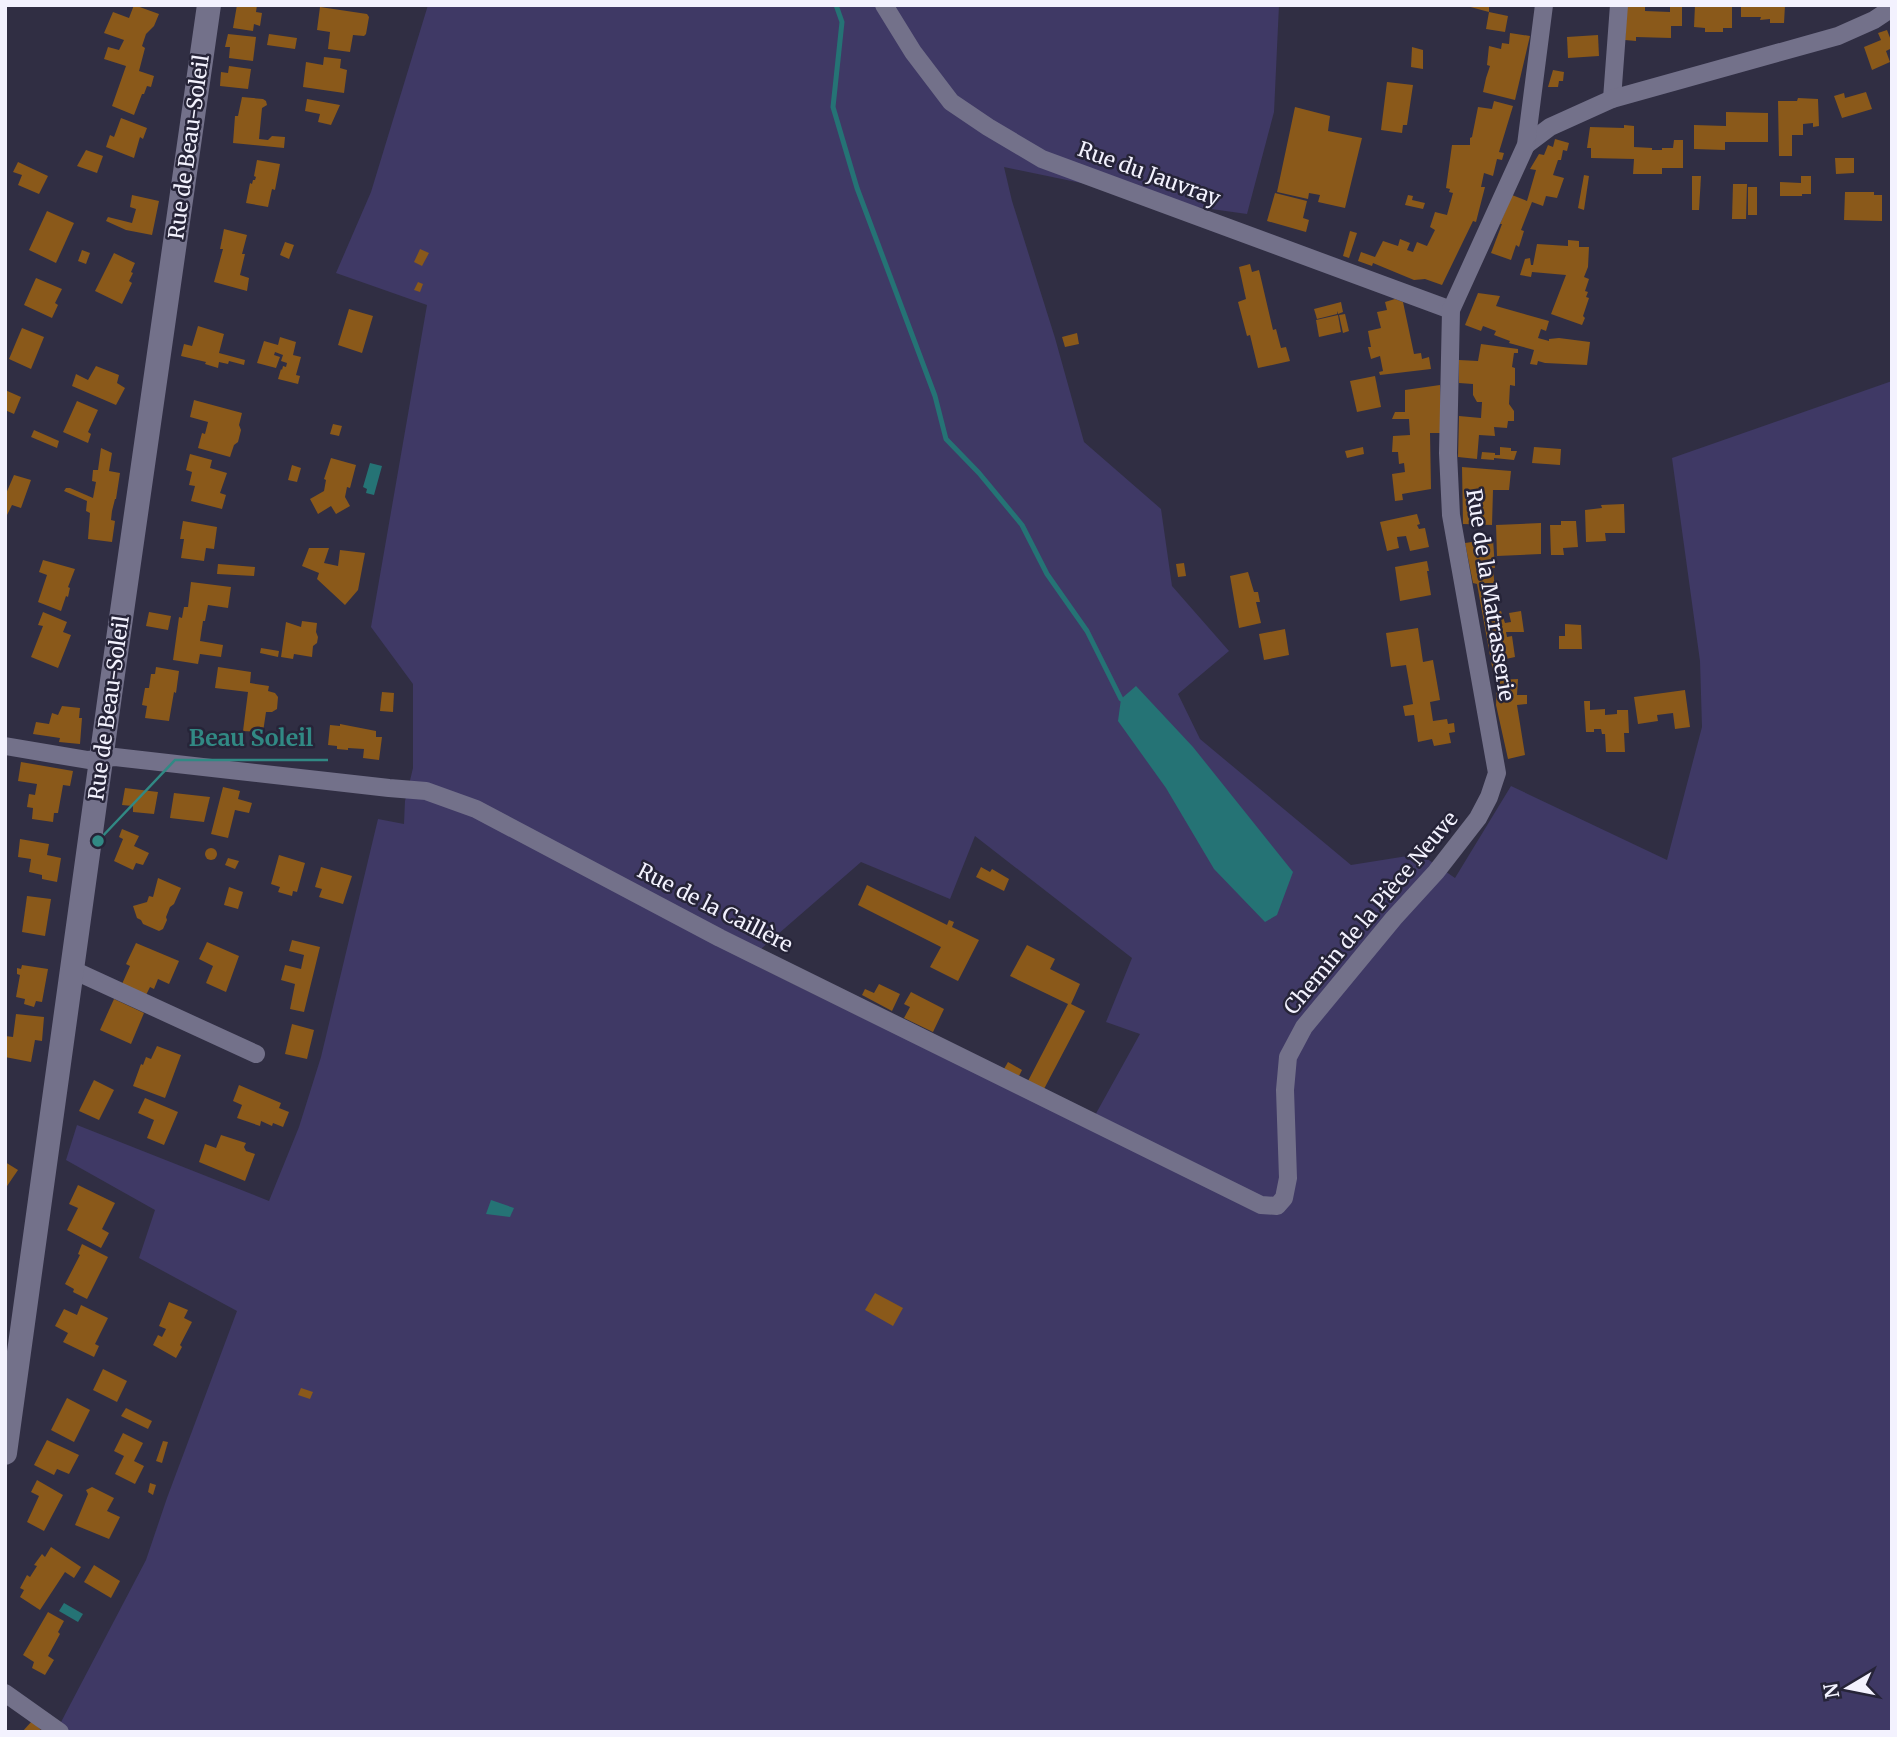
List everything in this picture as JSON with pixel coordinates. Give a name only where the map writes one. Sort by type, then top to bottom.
[{"type":"street","name":"Rue de Beau-Soleil","points":[[5,1452],[209,5]]},
{"type":"street","name":"Rue du Jauvray","points":[[884,5],[913,52],[951,102],[1042,159],[1451,310]]},
{"type":"street","name":"Rue de la Matrasserie","points":[[1497,773],[1451,515],[1448,453],[1451,310],[1526,145],[1544,5]]},
{"type":"street","points":[[1612,99],[1619,5]]},
{"type":"street","points":[[1526,145],[1550,127],[1612,99],[1838,36],[1874,20],[1892,8]]},
{"type":"street","name":"Rue de la Caillère","points":[[5,746],[88,760],[115,757],[426,791],[476,809],[745,950],[1261,1205],[1277,1206]]},
{"type":"street","name":"Chemin de la Pièce Neuve","points":[[1277,1206],[1284,1198],[1288,1178],[1285,1090],[1288,1057],[1298,1037],[1478,818],[1497,773]]},
{"type":"street","points":[[73,970],[256,1054]]},
{"type":"street","points":[[5,1692],[60,1732]]},
{"type":"shaded area","points":[[428,5],[1279,5],[1274,112],[1247,214],[1197,207],[1004,167],[1084,442],[1161,509],[1172,586],[1229,651],[1178,694],[1200,739],[1351,865],[1420,854],[1455,878],[1511,786],[1667,860],[1702,727],[1700,661],[1672,458],[1892,381],[1892,1732],[70,1732],[60,1724],[146,1560],[237,1311],[139,1258],[155,1210],[66,1160],[77,1125],[269,1201],[299,1127],[321,1057],[378,819],[404,824],[405,801],[413,768],[413,684],[371,627],[427,305],[336,273],[371,192]],"holes":[[[975,836],[1132,958],[1106,1022],[1140,1034],[1088,1128],[759,967],[762,948],[861,862],[950,899]]]},
{"type":"shaded area","points":[[370,463],[382,466],[374,495],[366,493],[367,489],[363,487]]},
{"type":"shaded area","points":[[1136,686],[1193,747],[1293,872],[1277,915],[1265,922],[1214,869],[1166,788],[1118,721],[1121,699]]},
{"type":"shaded area","points":[[491,1200],[514,1208],[510,1217],[486,1214]]},
{"type":"shaded area","points":[[64,1603],[83,1614],[78,1622],[59,1611]]},
{"type":"building","points":[[134,5],[159,14],[154,26],[146,34],[139,71],[154,76],[151,87],[147,86],[142,94],[134,115],[112,106],[126,66],[104,59],[108,47],[119,50],[124,40],[104,33],[113,12],[129,18]]},
{"type":"building","points":[[237,5],[257,5],[256,12],[262,13],[260,26],[254,24],[253,31],[233,28]]},
{"type":"building","points":[[1463,5],[1489,5],[1489,12]]},
{"type":"building","points":[[1627,5],[1645,5],[1645,11],[1670,12],[1670,5],[1682,5],[1682,26],[1671,26],[1671,38],[1636,37],[1636,41],[1625,40]]},
{"type":"building","points":[[1695,5],[1732,6],[1732,28],[1723,28],[1723,32],[1705,32],[1705,28],[1694,27]]},
{"type":"building","points":[[1741,5],[1785,5],[1784,23],[1770,23],[1770,19],[1760,20],[1761,17],[1741,17]]},
{"type":"building","points":[[320,7],[367,14],[369,17],[366,34],[353,35],[350,52],[328,49],[330,32],[317,30]]},
{"type":"building","points":[[1489,12],[1508,16],[1505,32],[1486,29]]},
{"type":"building","points":[[1887,30],[1892,43],[1892,48],[1886,51],[1890,62],[1872,70],[1864,47],[1881,40],[1878,33]]},
{"type":"building","points":[[1510,33],[1530,36],[1515,100],[1483,92],[1490,66],[1487,65],[1489,46],[1501,49],[1502,43],[1509,44]]},
{"type":"building","points":[[228,34],[256,37],[253,61],[229,58],[230,47],[225,47]]},
{"type":"building","points":[[269,34],[297,38],[295,49],[267,45]]},
{"type":"building","points":[[1598,35],[1599,56],[1568,58],[1567,37]]},
{"type":"building","points":[[1412,47],[1423,50],[1423,69],[1411,67]]},
{"type":"building","points":[[324,57],[341,59],[340,68],[347,70],[344,93],[303,87],[306,62],[323,65]]},
{"type":"building","points":[[229,66],[251,69],[248,89],[220,86],[221,72],[228,73]]},
{"type":"building","points":[[1553,70],[1564,72],[1563,81],[1559,81],[1558,87],[1548,87]]},
{"type":"building","points":[[1387,82],[1413,85],[1407,125],[1403,125],[1402,133],[1381,130]]},
{"type":"building","points":[[1866,92],[1872,109],[1842,118],[1834,96],[1844,93],[1845,98]]},
{"type":"building","points":[[242,97],[266,101],[267,105],[262,108],[259,139],[285,137],[284,148],[233,143],[235,116],[238,116]]},
{"type":"building","points":[[1798,98],[1818,99],[1819,126],[1813,127],[1813,123],[1803,124],[1803,135],[1792,135],[1792,156],[1779,156],[1778,101],[1797,101]]},
{"type":"building","points":[[307,99],[340,105],[331,125],[318,122],[320,114],[305,111]]},
{"type":"building","points":[[1494,101],[1513,106],[1499,152],[1504,153],[1502,160],[1497,159],[1493,176],[1484,173],[1481,187],[1485,187],[1476,222],[1473,221],[1442,285],[1425,279],[1414,280],[1373,263],[1372,266],[1358,261],[1361,252],[1375,257],[1383,241],[1398,246],[1400,239],[1410,243],[1407,250],[1413,252],[1417,242],[1427,246],[1435,230],[1430,227],[1435,212],[1447,215],[1453,193],[1446,188],[1452,145],[1470,145],[1478,107],[1492,109]]},
{"type":"building","points":[[1295,107],[1330,116],[1328,131],[1362,138],[1345,208],[1318,202],[1320,195],[1309,193],[1308,199],[1277,192]]},
{"type":"building","points":[[1726,112],[1768,113],[1768,142],[1725,142],[1725,150],[1694,149],[1694,125],[1726,126]]},
{"type":"building","points":[[121,118],[147,128],[143,139],[140,137],[134,158],[106,147],[110,135],[114,137]]},
{"type":"building","points":[[1624,125],[1634,126],[1634,147],[1662,150],[1673,148],[1674,140],[1683,140],[1683,168],[1662,168],[1662,174],[1633,174],[1634,159],[1591,158],[1591,148],[1587,148],[1590,127],[1624,128]]},
{"type":"building","points":[[1555,139],[1569,143],[1567,151],[1563,150],[1561,160],[1558,160],[1553,175],[1564,178],[1557,198],[1546,196],[1543,206],[1532,202],[1521,230],[1524,231],[1519,247],[1516,245],[1511,260],[1491,253],[1512,195],[1527,201],[1536,170],[1530,169],[1539,154],[1544,155],[1548,145],[1553,147]]},
{"type":"building","points":[[86,150],[103,156],[97,173],[77,166]]},
{"type":"building","points":[[1835,158],[1854,158],[1854,173],[1836,174]]},
{"type":"building","points":[[257,160],[280,164],[275,190],[272,189],[268,207],[246,203],[250,183],[252,184],[256,177]]},
{"type":"building","points":[[18,162],[48,176],[39,194],[18,185],[22,175],[13,172]]},
{"type":"building","points":[[1584,175],[1589,176],[1584,210],[1578,208]]},
{"type":"building","points":[[1692,176],[1701,176],[1699,210],[1692,210]]},
{"type":"building","points":[[1801,176],[1811,176],[1811,194],[1780,196],[1780,182],[1801,183]]},
{"type":"building","points":[[1733,184],[1747,184],[1746,219],[1732,219]]},
{"type":"building","points":[[1748,187],[1757,187],[1757,215],[1748,215]]},
{"type":"building","points":[[1845,192],[1874,192],[1874,195],[1882,195],[1882,221],[1844,220]]},
{"type":"building","points":[[1275,193],[1307,201],[1303,218],[1309,220],[1306,232],[1267,221]]},
{"type":"building","points":[[132,195],[159,201],[152,235],[126,230],[106,221],[108,217],[132,223],[136,209],[130,207]]},
{"type":"building","points":[[1408,195],[1413,196],[1412,200],[1425,203],[1423,209],[1405,205]]},
{"type":"building","points":[[47,211],[74,223],[56,263],[29,250]]},
{"type":"building","points":[[224,229],[247,235],[240,275],[249,278],[247,291],[214,282],[223,249],[220,249]]},
{"type":"building","points":[[1350,231],[1357,233],[1349,258],[1343,256]]},
{"type":"building","points":[[1568,240],[1579,241],[1579,247],[1589,247],[1588,267],[1584,277],[1589,279],[1585,291],[1588,292],[1586,297],[1589,298],[1582,325],[1551,314],[1566,275],[1532,272],[1531,277],[1520,275],[1525,259],[1530,258],[1533,265],[1537,244],[1568,246]]},
{"type":"building","points":[[285,242],[294,245],[289,259],[280,255]]},
{"type":"building","points":[[420,249],[429,253],[422,266],[414,262]]},
{"type":"building","points":[[82,250],[90,253],[86,264],[78,261]]},
{"type":"building","points":[[114,253],[135,263],[129,281],[132,283],[122,304],[95,291]]},
{"type":"building","points":[[1250,264],[1252,272],[1259,270],[1273,330],[1276,329],[1281,348],[1286,347],[1290,361],[1258,368],[1238,302],[1246,299],[1239,267]]},
{"type":"building","points":[[36,278],[62,289],[52,318],[24,305]]},
{"type":"building","points":[[418,282],[423,284],[420,292],[414,290]]},
{"type":"building","points":[[1478,293],[1500,296],[1496,306],[1549,321],[1546,331],[1541,329],[1538,338],[1549,341],[1559,338],[1590,342],[1587,365],[1538,361],[1537,365],[1530,364],[1534,350],[1509,343],[1510,341],[1494,335],[1496,331],[1483,326],[1481,331],[1465,325]]},
{"type":"building","points":[[1395,299],[1403,302],[1414,354],[1421,353],[1422,359],[1429,357],[1431,369],[1380,375],[1379,372],[1383,371],[1380,356],[1371,359],[1368,331],[1381,328],[1377,312],[1387,310],[1385,302]]},
{"type":"building","points":[[1341,302],[1343,312],[1338,314],[1337,311],[1337,314],[1317,319],[1314,309]]},
{"type":"building","points":[[349,309],[373,316],[362,353],[338,345]]},
{"type":"building","points":[[1345,314],[1349,331],[1343,333],[1339,315]]},
{"type":"building","points":[[1338,315],[1341,332],[1319,337],[1316,320]]},
{"type":"building","points":[[198,326],[224,334],[219,353],[245,360],[244,365],[229,361],[228,364],[219,362],[218,368],[181,356],[184,344],[192,346]]},
{"type":"building","points":[[22,328],[44,337],[31,369],[9,359]]},
{"type":"building","points":[[1077,333],[1079,344],[1065,347],[1062,337]]},
{"type":"building","points":[[280,337],[296,342],[293,355],[301,357],[296,375],[300,376],[298,384],[278,379],[281,369],[286,367],[287,363],[281,361],[283,355],[275,352],[274,355],[280,357],[276,368],[257,363],[264,341],[278,345]]},
{"type":"building","points":[[1481,344],[1518,349],[1518,353],[1514,353],[1512,367],[1515,368],[1515,386],[1510,385],[1509,404],[1514,411],[1514,421],[1508,421],[1507,428],[1494,427],[1495,436],[1479,435],[1477,459],[1458,457],[1459,416],[1481,418],[1482,402],[1477,402],[1473,395],[1473,384],[1459,383],[1459,360],[1478,361]]},
{"type":"building","points":[[96,366],[119,375],[117,383],[125,388],[116,405],[72,386],[76,374],[88,380]]},
{"type":"building","points":[[1375,376],[1381,407],[1357,412],[1350,381]]},
{"type":"building","points":[[1440,385],[1442,433],[1430,433],[1431,489],[1402,494],[1403,500],[1395,501],[1392,474],[1405,472],[1404,463],[1399,464],[1398,452],[1392,452],[1393,436],[1410,435],[1409,419],[1392,419],[1395,412],[1405,412],[1405,390]]},
{"type":"building","points":[[5,390],[21,397],[14,414],[5,410]]},
{"type":"building","points":[[194,400],[242,413],[238,442],[234,445],[230,457],[198,448],[208,422],[190,417]]},
{"type":"building","points":[[77,401],[98,410],[88,432],[91,434],[88,443],[63,432]]},
{"type":"building","points":[[333,424],[342,426],[339,436],[330,434]]},
{"type":"building","points":[[34,430],[59,441],[57,448],[31,437]]},
{"type":"building","points":[[1363,447],[1364,454],[1347,458],[1345,451]]},
{"type":"building","points":[[1500,447],[1517,451],[1514,460],[1481,459],[1482,452],[1500,455]]},
{"type":"building","points":[[1534,447],[1561,449],[1560,465],[1532,463]]},
{"type":"building","points":[[101,448],[112,453],[109,471],[120,473],[112,511],[111,520],[115,521],[112,542],[88,539],[90,513],[86,511],[87,501],[64,491],[70,488],[93,498],[96,482],[92,481],[93,470],[98,470]]},
{"type":"building","points":[[190,454],[212,460],[210,468],[227,473],[220,493],[226,495],[222,509],[191,501],[195,486],[189,485],[192,472],[186,470]]},
{"type":"building","points":[[331,458],[356,465],[345,497],[350,506],[336,514],[331,506],[318,514],[310,499],[324,491],[324,479]]},
{"type":"building","points":[[292,465],[301,468],[297,482],[288,480]]},
{"type":"building","points":[[1462,467],[1511,471],[1509,490],[1493,490],[1492,525],[1463,524]]},
{"type":"building","points":[[14,475],[31,480],[21,508],[12,505],[5,515],[5,496]]},
{"type":"building","points":[[1624,504],[1625,533],[1605,533],[1606,541],[1586,542],[1585,510],[1602,508],[1601,505]]},
{"type":"building","points":[[1417,514],[1420,524],[1417,525],[1419,529],[1425,528],[1429,547],[1410,551],[1406,536],[1397,537],[1399,548],[1387,551],[1380,522]]},
{"type":"building","points":[[183,521],[217,527],[214,549],[206,548],[204,561],[181,558]]},
{"type":"building","points":[[1561,521],[1576,521],[1578,547],[1563,548],[1564,555],[1551,555],[1550,525],[1561,525]]},
{"type":"building","points":[[1541,523],[1541,554],[1497,556],[1496,525]]},
{"type":"building","points":[[1493,539],[1497,612],[1501,611],[1505,623],[1511,622],[1509,613],[1521,611],[1524,632],[1506,632],[1507,637],[1512,636],[1515,657],[1506,659],[1507,669],[1493,672],[1477,584],[1473,583],[1465,543]]},
{"type":"building","points":[[309,548],[329,548],[324,563],[338,566],[340,550],[365,553],[358,590],[345,605],[317,579],[319,573],[302,566]]},
{"type":"building","points":[[43,560],[75,569],[68,587],[68,597],[66,596],[61,611],[38,602],[47,575],[39,572]]},
{"type":"building","points":[[1427,561],[1431,595],[1400,601],[1395,567]]},
{"type":"building","points":[[1184,563],[1186,576],[1178,577],[1176,564]]},
{"type":"building","points":[[218,564],[255,567],[254,576],[217,574]]},
{"type":"building","points":[[1248,572],[1254,592],[1258,592],[1260,602],[1256,602],[1261,623],[1239,628],[1230,576]]},
{"type":"building","points":[[191,582],[231,587],[228,608],[208,605],[200,641],[223,645],[221,657],[200,654],[198,664],[173,660],[179,617],[182,618],[184,607],[188,607]]},
{"type":"building","points":[[43,612],[67,622],[63,632],[71,635],[58,668],[31,657],[43,626],[38,625]]},
{"type":"building","points":[[149,612],[171,616],[168,630],[146,626]]},
{"type":"building","points":[[302,621],[317,623],[318,637],[313,646],[312,657],[294,654],[293,659],[281,657],[286,622],[301,627]]},
{"type":"building","points":[[1565,624],[1581,625],[1582,649],[1559,649],[1559,636],[1565,636]]},
{"type":"building","points":[[1418,628],[1423,662],[1433,660],[1440,700],[1430,702],[1433,721],[1447,719],[1448,724],[1454,723],[1455,732],[1449,733],[1451,743],[1434,746],[1432,739],[1418,742],[1414,715],[1405,716],[1403,706],[1413,704],[1406,665],[1391,667],[1386,633]]},
{"type":"building","points":[[1285,629],[1289,655],[1264,660],[1259,634]]},
{"type":"building","points":[[261,648],[279,651],[278,657],[260,653]]},
{"type":"building","points":[[156,667],[179,671],[169,721],[145,718],[147,706],[142,705],[145,688],[149,688],[151,674],[155,674]]},
{"type":"building","points":[[218,667],[251,672],[250,683],[269,686],[268,691],[278,697],[277,709],[266,712],[263,732],[243,731],[248,692],[215,688]]},
{"type":"building","points":[[1518,679],[1517,695],[1527,695],[1527,704],[1517,705],[1525,755],[1508,759],[1496,705],[1497,680]]},
{"type":"building","points":[[1685,690],[1690,727],[1675,729],[1673,713],[1657,715],[1658,721],[1638,724],[1634,697]]},
{"type":"building","points":[[382,692],[394,693],[393,712],[380,711]]},
{"type":"building","points":[[1584,701],[1590,701],[1590,710],[1605,709],[1605,715],[1617,714],[1617,710],[1628,710],[1629,733],[1624,733],[1625,752],[1606,752],[1605,734],[1602,734],[1601,729],[1586,732]]},
{"type":"building","points":[[62,706],[80,708],[80,744],[59,742],[60,738],[33,734],[36,722],[49,724],[52,713],[58,715]]},
{"type":"building","points":[[340,724],[376,731],[376,737],[382,737],[379,760],[363,758],[364,749],[337,749],[337,746],[328,745],[330,725]]},
{"type":"building","points":[[21,762],[73,771],[70,786],[63,785],[58,813],[54,813],[53,822],[32,819],[33,808],[27,807],[29,794],[35,795],[37,784],[18,781]]},
{"type":"building","points":[[223,787],[240,791],[238,799],[252,803],[249,813],[235,810],[228,838],[211,834]]},
{"type":"building","points":[[125,788],[158,792],[154,814],[133,812],[133,806],[122,805]]},
{"type":"building","points":[[174,793],[210,797],[204,822],[170,818]]},
{"type":"building","points":[[122,829],[139,836],[134,846],[149,853],[143,865],[136,863],[133,870],[114,861],[123,839],[119,837]]},
{"type":"building","points":[[20,839],[49,844],[47,855],[61,858],[57,882],[42,879],[42,875],[29,872],[31,859],[18,857]]},
{"type":"building","points":[[206,849],[216,849],[216,859],[206,859]]},
{"type":"building","points":[[279,855],[305,863],[297,892],[293,891],[292,896],[278,892],[280,887],[271,884]]},
{"type":"building","points":[[228,858],[239,861],[235,869],[225,865]]},
{"type":"building","points":[[321,867],[352,876],[343,904],[319,897],[322,889],[315,887]]},
{"type":"building","points":[[981,867],[990,872],[992,869],[1009,879],[1004,891],[976,877]]},
{"type":"building","points":[[158,878],[181,888],[170,907],[163,929],[159,931],[143,924],[137,918],[133,906],[147,902],[149,896],[153,897]]},
{"type":"building","points":[[867,885],[947,925],[949,920],[954,922],[952,927],[979,940],[958,981],[930,967],[941,947],[858,905]]},
{"type":"building","points":[[229,887],[243,892],[238,909],[224,905]]},
{"type":"building","points":[[27,896],[51,899],[45,936],[22,932]]},
{"type":"building","points":[[292,940],[320,947],[304,1012],[290,1009],[295,984],[281,980],[285,965],[301,969],[304,955],[289,951]]},
{"type":"building","points":[[207,942],[239,956],[226,992],[206,983],[213,966],[199,959]]},
{"type":"building","points":[[136,943],[179,961],[169,984],[158,979],[154,989],[150,987],[146,995],[122,984],[130,966],[126,964]]},
{"type":"building","points":[[1027,945],[1055,959],[1050,969],[1080,984],[1071,1004],[1085,1011],[1044,1089],[1028,1081],[1068,1004],[1010,976]]},
{"type":"building","points":[[22,965],[48,969],[42,1002],[36,1001],[34,1007],[24,1004],[25,999],[16,997],[20,975],[17,974],[17,968],[21,969]]},
{"type":"building","points":[[879,984],[900,994],[892,1011],[862,995],[865,989],[874,993]]},
{"type":"building","points":[[911,992],[944,1009],[933,1032],[904,1018],[910,1007],[904,1004]]},
{"type":"building","points":[[114,999],[144,1013],[131,1044],[100,1030]]},
{"type":"building","points":[[16,1014],[44,1017],[42,1041],[35,1040],[31,1062],[5,1057],[5,1036],[13,1037]]},
{"type":"building","points":[[292,1024],[314,1030],[307,1059],[285,1054]]},
{"type":"building","points":[[157,1046],[181,1055],[165,1098],[133,1086],[141,1064],[143,1065],[146,1057],[151,1059]]},
{"type":"building","points":[[1008,1062],[1022,1070],[1019,1076],[1004,1069]]},
{"type":"building","points":[[94,1080],[114,1090],[99,1120],[79,1111]]},
{"type":"building","points":[[239,1085],[281,1103],[279,1108],[289,1112],[283,1127],[261,1121],[260,1126],[237,1118],[242,1105],[233,1101]]},
{"type":"building","points":[[145,1098],[178,1112],[164,1145],[147,1138],[154,1120],[138,1113]]},
{"type":"building","points":[[221,1135],[246,1143],[246,1151],[255,1154],[245,1181],[199,1162],[205,1144],[216,1148]]},
{"type":"building","points":[[5,1162],[18,1170],[5,1189]]},
{"type":"building","points":[[78,1185],[115,1203],[102,1229],[109,1233],[101,1248],[67,1230],[78,1208],[69,1204]]},
{"type":"building","points":[[82,1244],[108,1257],[87,1299],[73,1292],[74,1289],[65,1284],[80,1255],[78,1254]]},
{"type":"building","points":[[875,1293],[903,1308],[893,1326],[865,1310]]},
{"type":"building","points":[[169,1302],[188,1310],[184,1318],[192,1322],[176,1358],[153,1345],[158,1335],[162,1337],[166,1329],[159,1326]]},
{"type":"building","points":[[81,1305],[108,1318],[95,1344],[99,1346],[94,1357],[63,1342],[68,1333],[55,1326],[64,1309],[77,1315]]},
{"type":"building","points":[[103,1369],[127,1381],[117,1402],[93,1390]]},
{"type":"building","points":[[301,1388],[313,1392],[310,1399],[298,1395]]},
{"type":"building","points":[[67,1398],[90,1410],[74,1442],[51,1430]]},
{"type":"building","points":[[126,1408],[152,1421],[148,1429],[121,1416]]},
{"type":"building","points":[[123,1433],[143,1443],[134,1461],[144,1466],[135,1484],[115,1474],[124,1456],[114,1451]]},
{"type":"building","points":[[47,1440],[79,1455],[69,1474],[57,1469],[54,1475],[34,1465]]},
{"type":"building","points":[[163,1441],[168,1442],[162,1463],[156,1461]]},
{"type":"building","points":[[37,1480],[63,1495],[44,1531],[27,1522],[39,1496],[31,1492]]},
{"type":"building","points":[[150,1483],[156,1485],[153,1495],[148,1492]]},
{"type":"building","points":[[92,1487],[114,1498],[107,1511],[120,1517],[109,1539],[75,1525],[88,1494],[86,1490]]},
{"type":"building","points":[[51,1547],[81,1567],[74,1578],[65,1572],[40,1610],[20,1597],[24,1590],[20,1588],[27,1575],[30,1577],[42,1554],[45,1557]]},
{"type":"building","points":[[94,1565],[120,1581],[111,1598],[84,1582]]},
{"type":"building","points":[[48,1612],[64,1621],[48,1656],[54,1660],[45,1675],[32,1668],[34,1662],[23,1655]]},
{"type":"building","points":[[32,1721],[43,1732],[22,1732]]},
{"type":"waterway","points":[[836,5],[842,22],[833,107],[857,188],[935,396],[946,439],[979,473],[1022,525],[1047,574],[1087,631],[1121,699]]},
{"type":"place","name":"Beau Soleil","points":[[98,841]]}]
